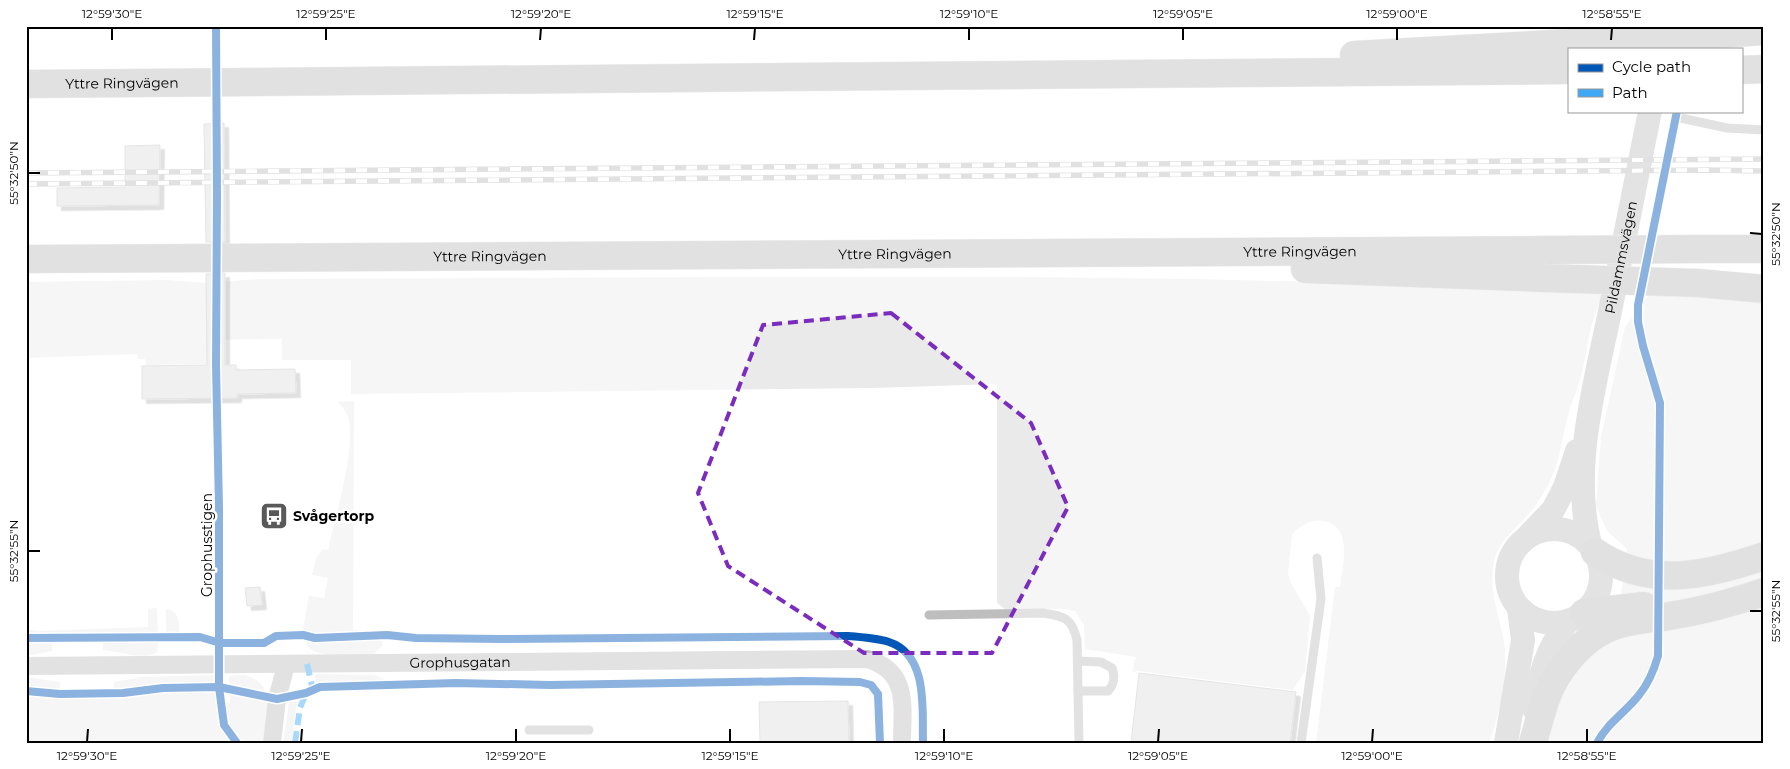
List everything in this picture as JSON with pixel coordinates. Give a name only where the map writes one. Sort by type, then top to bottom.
[{"type":"highway","points":[[1038,76],[1349,55],[1764,31]]},
{"type":"highway","points":[[1742,70],[1764,69]]},
{"type":"highway","name":"Yttre Ringvägen","points":[[26,84],[1568,70]]},
{"type":"highway","name":"Yttre Ringvägen","points":[[26,259],[1764,249]]},
{"type":"highway","points":[[879,253],[1698,283],[1764,289]]},
{"type":"highway","points":[[1593,550],[1617,566],[1653,576],[1695,574],[1729,568],[1764,556]]},
{"type":"highway","points":[[1575,618],[1633,606],[1678,604],[1764,591]]},
{"type":"highway","points":[[1533,743],[1545,700],[1559,672],[1577,651],[1601,632],[1628,622],[1723,606],[1764,591]]},
{"type":"main road","points":[[1662,48],[1666,26]]},
{"type":"main road","name":"Pildammsvägen","points":[[1529,743],[1545,659],[1556,638],[1595,600],[1600,585],[1601,568],[1593,550],[1583,503],[1584,461],[1591,404],[1650,112]]},
{"type":"main road","name":"Pildammsvägen","points":[[1575,618],[1554,624],[1541,622],[1529,617],[1519,608],[1510,595],[1506,579],[1508,563],[1515,548],[1553,510],[1565,487],[1591,404]]},
{"type":"main road","points":[[1527,537],[1543,530],[1561,530],[1578,536],[1593,550]]},
{"type":"main road","name":"Pildammsvägen","points":[[1506,743],[1523,640],[1519,608]]},
{"type":"street","name":"Grophusgatan","points":[[26,666],[867,659],[880,663],[890,670],[898,681],[902,703],[902,743]]},
{"type":"street","points":[[272,743],[276,699],[286,665]]},
{"type":"lane","points":[[1676,117],[1727,128],[1764,130]]},
{"type":"lane","points":[[1301,743],[1322,599],[1317,558]]},
{"type":"lane","points":[[929,615],[1043,613],[1056,614],[1067,620],[1074,627],[1077,640],[1079,743]]},
{"type":"lane","points":[[1078,661],[1101,662],[1112,668],[1114,676],[1113,686],[1108,691],[1078,691]]},
{"type":"lane","points":[[529,730],[589,730]]},
{"type":"highlighted area","points":[[891,313],[1031,423],[1068,507],[992,653],[864,653],[728,566],[698,493],[763,325]]},
{"type":"shaded area","points":[[735,277],[1195,279],[1604,289],[1592,324],[1583,370],[1570,408],[1554,473],[1540,499],[1504,540],[1495,557],[1492,579],[1504,643],[1505,668],[1500,706],[1489,743],[1316,743],[1335,587],[1340,587],[1344,558],[1343,539],[1339,531],[1333,525],[1324,521],[1306,523],[1292,534],[1288,574],[1291,583],[1310,616],[1305,671],[1293,690],[1138,671],[1133,672],[1134,661],[1137,657],[1085,649],[1084,625],[1075,611],[1065,609],[1005,609],[997,603],[997,384],[872,388],[351,394],[351,360],[282,360],[282,339],[207,340],[207,364],[146,365],[145,359],[138,359],[137,354],[26,358],[26,282],[166,280],[207,283],[260,279]]},
{"type":"shaded area","points":[[1661,279],[1764,279],[1764,743],[1549,743],[1559,692],[1581,663],[1615,639],[1627,549],[1607,531],[1596,506],[1601,437],[1625,327]]},
{"type":"shaded area","points":[[354,401],[353,630],[377,631],[381,633],[309,634],[303,631],[303,628],[309,596],[324,598],[328,578],[312,575],[316,558],[323,549],[328,550],[344,483],[350,446],[348,417],[344,409],[337,402]]},
{"type":"shaded area","points":[[157,608],[158,634],[26,635],[26,629],[38,631],[148,627],[148,609]]},
{"type":"shaded area","points":[[166,609],[176,614],[179,633],[166,633]]},
{"type":"shaded area","points":[[103,640],[159,640],[157,652],[152,655],[139,656],[103,650]]},
{"type":"shaded area","points":[[26,641],[52,641],[52,651],[26,656]]},
{"type":"shaded area","points":[[306,641],[382,641],[382,646],[374,654],[335,655],[315,651],[309,647]]},
{"type":"shaded area","points":[[315,674],[374,675],[384,679],[384,683],[321,685],[316,682]]},
{"type":"shaded area","points":[[216,675],[216,682],[212,684],[171,685],[113,691],[114,682],[141,677]]},
{"type":"shaded area","points":[[245,675],[259,683],[267,697],[229,684],[229,676]]},
{"type":"shaded area","points":[[26,677],[60,682],[60,691],[26,688]]},
{"type":"shaded area","points":[[217,690],[218,703],[230,703],[230,691],[270,703],[265,743],[26,743],[26,694],[98,697]]},
{"type":"shaded area","points":[[289,702],[297,702],[291,743],[283,743]]},
{"type":"building","points":[[224,123],[225,242],[206,242],[204,124]]},
{"type":"building","points":[[160,145],[159,205],[57,206],[57,188],[125,187],[125,146]]},
{"type":"building","points":[[225,273],[225,365],[236,365],[236,370],[295,369],[296,393],[237,394],[237,398],[142,399],[142,366],[207,365],[206,274]]},
{"type":"building","points":[[260,587],[262,605],[247,606],[245,588]]},
{"type":"building","points":[[1139,673],[1296,692],[1290,743],[1131,743]]},
{"type":"building","points":[[848,701],[849,743],[760,743],[759,702]]},
{"type":"railway","points":[[26,173],[1764,159]]},
{"type":"railway","points":[[26,184],[1764,171]]},
{"type":"marked path","points":[[307,664],[313,690]]},
{"type":"marked path","points":[[295,743],[300,708],[306,693]]},
{"type":"cycle path","name":"Grophusstigen","points":[[216,26],[216,365],[219,508],[219,687],[224,725],[237,743]]},
{"type":"cycle path","points":[[1597,743],[1606,729],[1643,690],[1651,676],[1658,656],[1660,403],[1643,346],[1638,322],[1638,305],[1677,112]]},
{"type":"cycle path","points":[[26,638],[200,637],[220,643],[264,643],[276,636],[303,635],[315,638],[387,635],[416,638],[501,639],[847,636],[868,638],[889,642],[902,649],[911,659],[921,685],[923,743]]},
{"type":"cycle path","points":[[26,691],[60,694],[123,693],[163,688],[219,687],[277,699],[306,693],[320,687],[456,683],[550,685],[802,681],[860,682],[871,685],[878,694],[880,743]]},
{"type":"place","name":"Svågertorp","points":[[274,516]]}]
